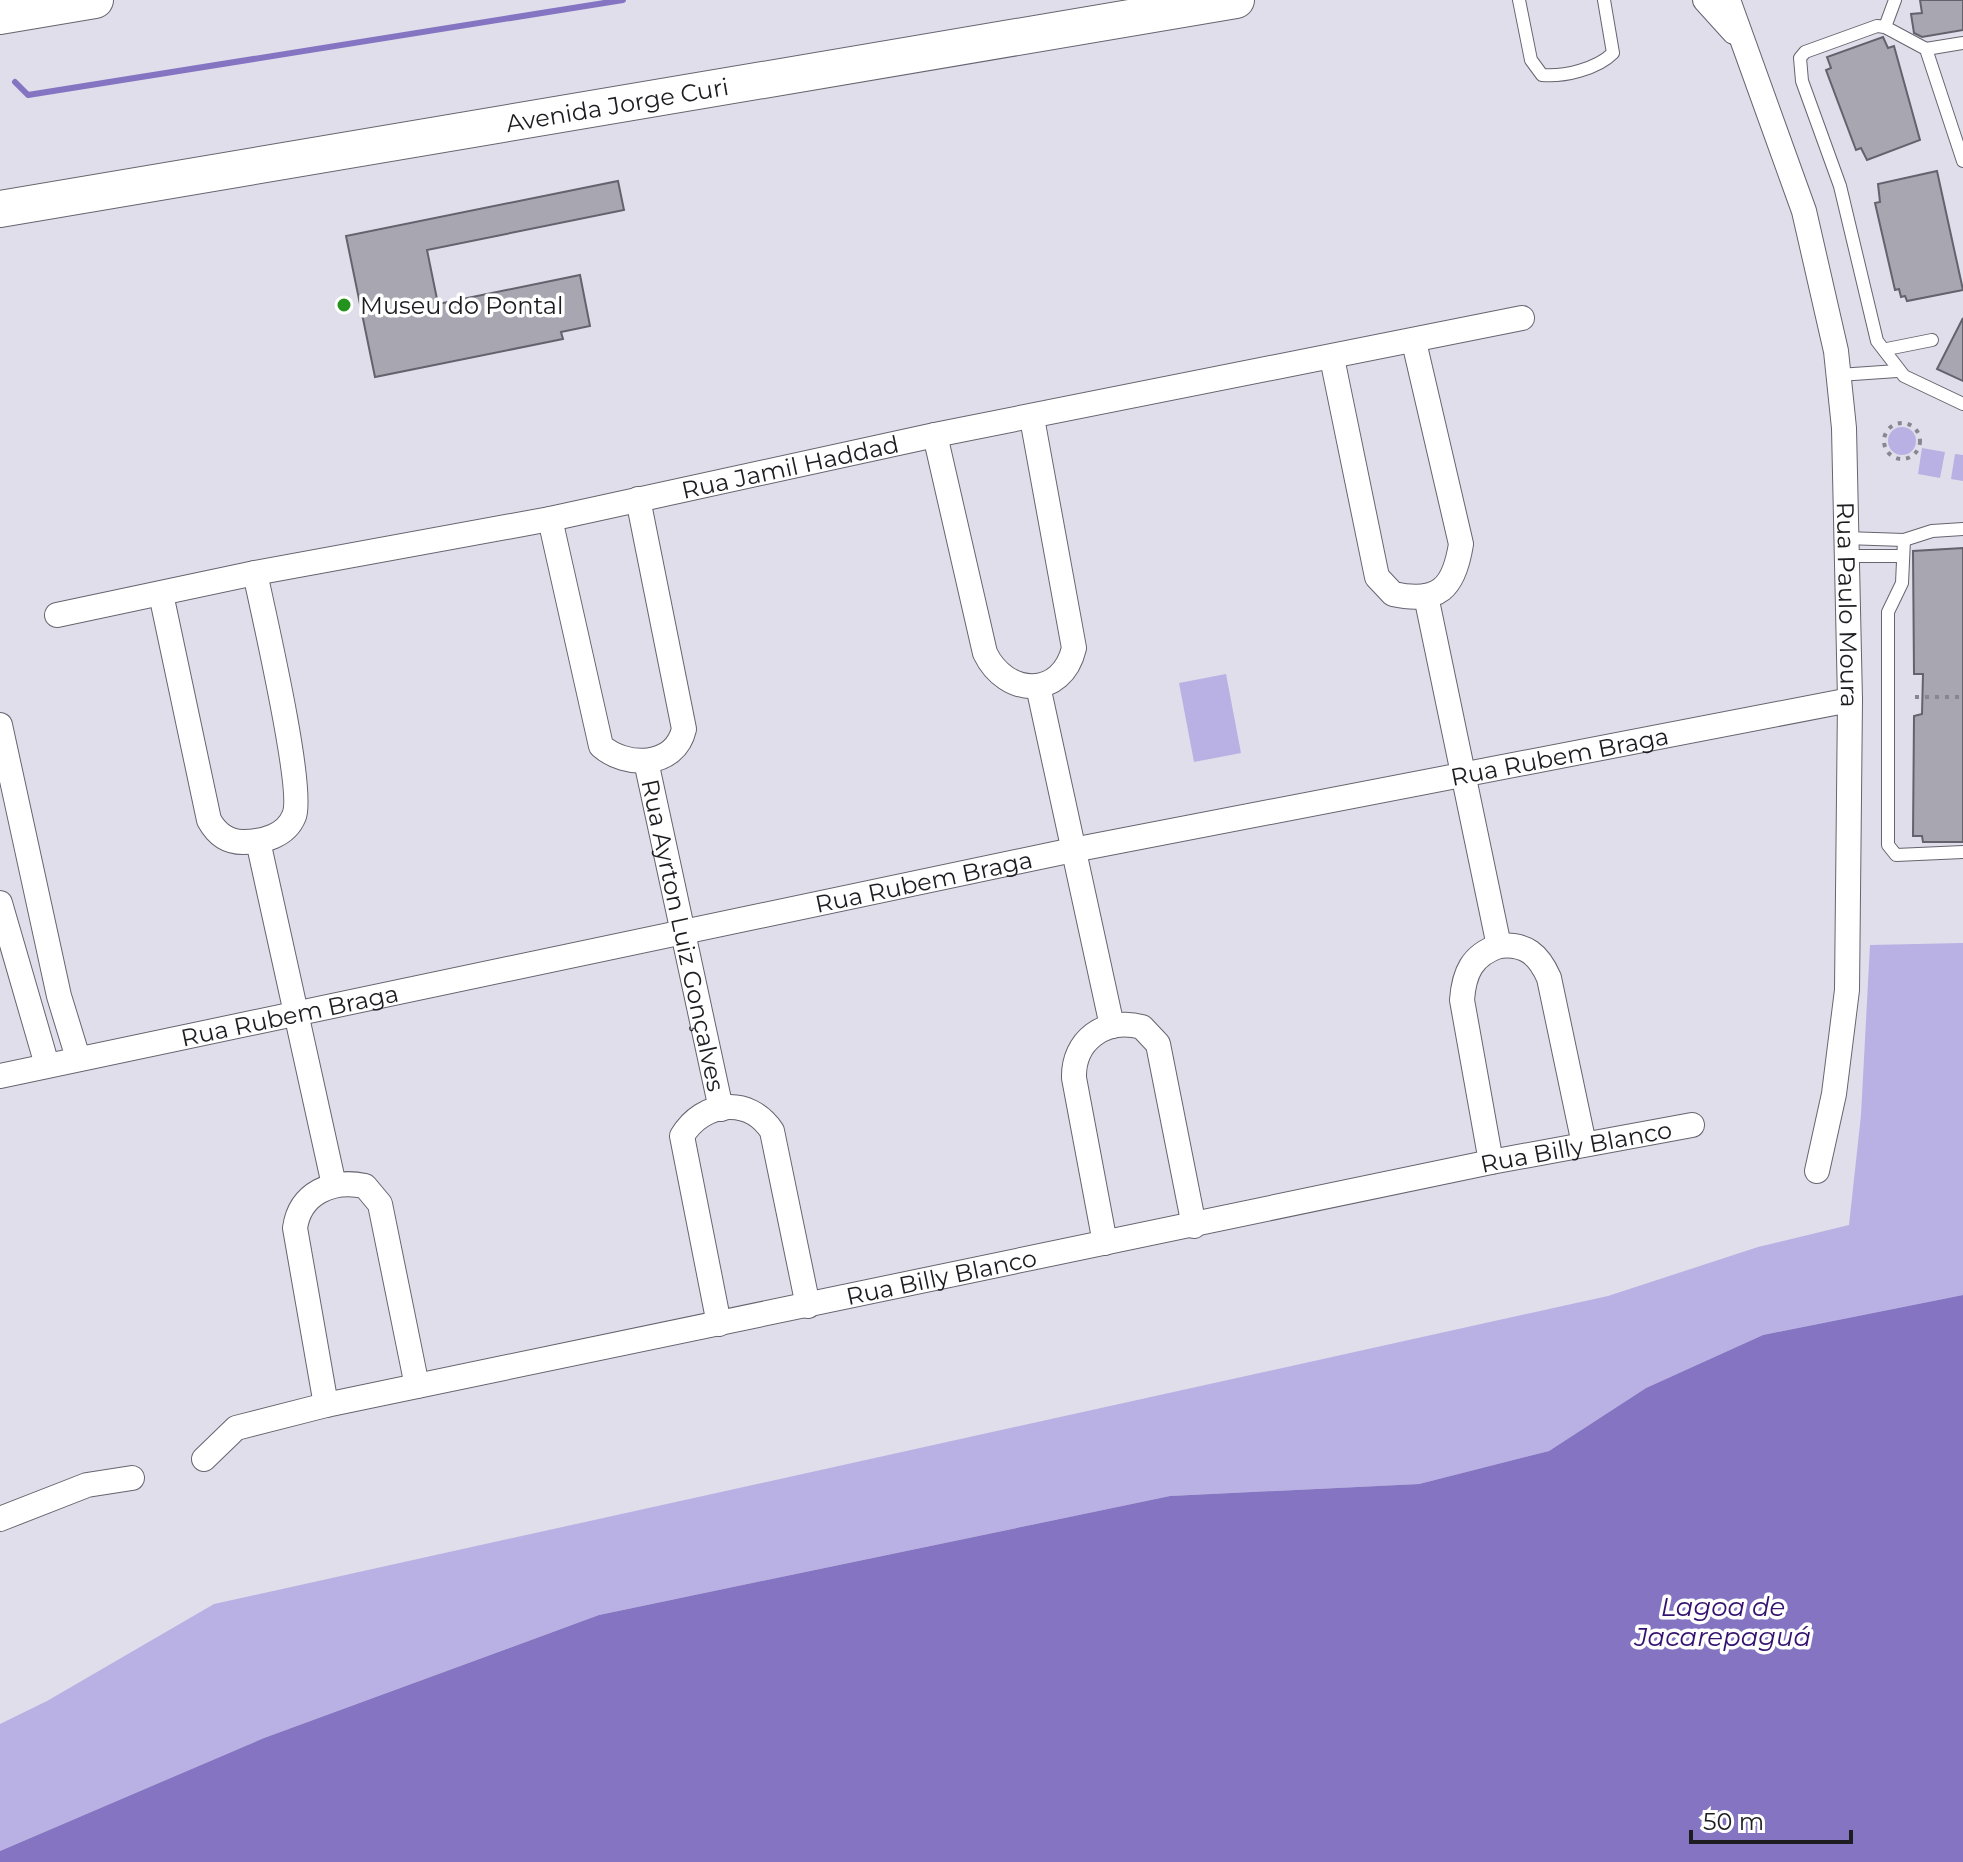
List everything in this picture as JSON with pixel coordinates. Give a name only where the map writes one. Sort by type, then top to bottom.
[{"type":"street","points":[[0,16],[95,0]]},
{"type":"street","name":"Avenida Jorge Curi","points":[[0,209],[1236,0]]},
{"type":"street","name":"Rua Paulo Moura","points":[[1705,0],[1748,50]]},
{"type":"street","name":"Rua Paulo Moura","points":[[1728,0],[1804,211],[1839,375],[1844,428],[1850,700],[1847,990],[1834,1094],[1817,1171]]},
{"type":"street","name":"Rua Jamil Haddad","points":[[57,615],[255,573],[550,519],[935,435],[1414,342],[1522,318]]},
{"type":"street","points":[[1332,358],[1377,577],[1393,594],[1426,596],[1445,589],[1456,574],[1461,544],[1414,342]]},
{"type":"street","points":[[935,435],[985,653],[992,668],[1006,680],[1020,686],[1038,686],[1058,678],[1071,663],[1074,648],[1032,418]]},
{"type":"street","name":"Rua Ayrton Luiz Gonçalves","points":[[550,519],[601,746],[621,760],[646,761],[673,750],[682,739],[684,729],[638,499]]},
{"type":"street","points":[[161,594],[209,820],[222,836],[238,842],[258,841],[279,834],[293,819],[297,808],[292,764],[255,573]]},
{"type":"street","points":[[1426,596],[1499,946]]},
{"type":"street","points":[[1038,686],[1112,1026]]},
{"type":"street","name":"Rua Rubem Braga","points":[[0,1076],[1073,850],[1850,700]]},
{"type":"street","points":[[0,725],[59,996],[78,1058]]},
{"type":"street","name":"Rua Ayrton Luiz Gonçalves","points":[[646,761],[721,1109]]},
{"type":"street","points":[[258,841],[334,1185]]},
{"type":"street","points":[[0,903],[47,1065]]},
{"type":"street","points":[[1491,1162],[1462,1000],[1463,977],[1472,962],[1499,946],[1530,950],[1541,960],[1549,978],[1584,1144]]},
{"type":"street","points":[[1105,1243],[1074,1078],[1074,1060],[1080,1046],[1093,1035],[1112,1026],[1142,1027],[1158,1044],[1194,1226]]},
{"type":"street","name":"Rua Ayrton Luiz Gonçalves","points":[[719,1324],[682,1136],[689,1123],[702,1114],[721,1109],[755,1111],[772,1131],[808,1306]]},
{"type":"street","name":"Rua Billy Blanco","points":[[204,1459],[236,1428],[326,1405],[1491,1162],[1692,1125]]},
{"type":"street","points":[[326,1405],[295,1228],[303,1203],[316,1192],[334,1185],[365,1186],[380,1204],[417,1386]]},
{"type":"street","points":[[0,1518],[87,1485],[132,1478]]},
{"type":"lane","points":[[1519,0],[1531,60],[1542,75],[1552,76],[1598,65],[1613,53],[1604,0]]},
{"type":"lane","points":[[1885,27],[1895,0]]},
{"type":"lane","points":[[1897,371],[1887,349],[1877,341],[1840,186],[1802,81],[1800,58],[1805,52],[1877,26],[1885,27],[1926,49],[1963,43]]},
{"type":"lane","points":[[1926,49],[1963,161]]},
{"type":"lane","points":[[1887,349],[1932,340]]},
{"type":"lane","points":[[1839,375],[1897,371],[1963,404]]},
{"type":"lane","points":[[1846,547],[1904,540],[1932,531],[1963,529]]},
{"type":"lane","points":[[1904,540],[1902,583],[1888,612],[1888,845],[1896,855],[1963,852]]},
{"type":"lane","points":[[1846,547],[1903,556]]},
{"type":"path","points":[[1894,425],[1911,425],[1918,434],[1919,445],[1909,457],[1896,458],[1887,451],[1884,439],[1894,425]]},
{"type":"path","points":[[1915,697],[1963,697]]},
{"type":"shaded area","points":[[1902,427],[1912,431],[1916,441],[1912,451],[1902,455],[1892,451],[1888,441],[1892,431]]},
{"type":"shaded area","points":[[1922,448],[1945,452],[1940,478],[1918,474]]},
{"type":"shaded area","points":[[1955,454],[1963,455],[1963,481],[1951,479]]},
{"type":"shaded area","points":[[1226,674],[1241,753],[1194,762],[1179,683]]},
{"type":"shaded area","points":[[1963,943],[1963,1295],[1763,1335],[1646,1388],[1549,1451],[1419,1484],[1170,1496],[599,1615],[264,1738],[0,1851],[0,1724],[47,1701],[214,1604],[1608,1296],[1758,1247],[1849,1225],[1861,1115],[1870,945]]},
{"type":"water","name":"Lagoa de Jacarepaguá","points":[[1963,1295],[1963,1862],[0,1862],[0,1851],[264,1738],[599,1615],[1170,1496],[1419,1484],[1549,1451],[1646,1388],[1763,1335]]},
{"type":"building","points":[[1920,0],[1963,0],[1963,30],[1922,37],[1914,33],[1911,14],[1922,13]]},
{"type":"building","points":[[1883,37],[1888,48],[1894,46],[1920,140],[1867,160],[1861,148],[1856,150],[1826,70],[1831,68],[1827,57]]},
{"type":"building","points":[[1937,171],[1963,290],[1907,301],[1905,296],[1901,297],[1899,289],[1895,290],[1875,203],[1880,202],[1878,184]]},
{"type":"building","points":[[618,181],[624,210],[427,250],[438,304],[580,275],[590,326],[561,332],[563,339],[375,377],[346,236]]},
{"type":"building","points":[[1963,318],[1963,381],[1937,369]]},
{"type":"building","points":[[1963,548],[1963,842],[1923,842],[1922,836],[1913,836],[1914,716],[1922,714],[1923,674],[1914,674],[1913,551]]},
{"type":"waterway","points":[[15,82],[28,95],[623,0]]},
{"type":"place","name":"Museu do Pontal","points":[[344,305]]}]
